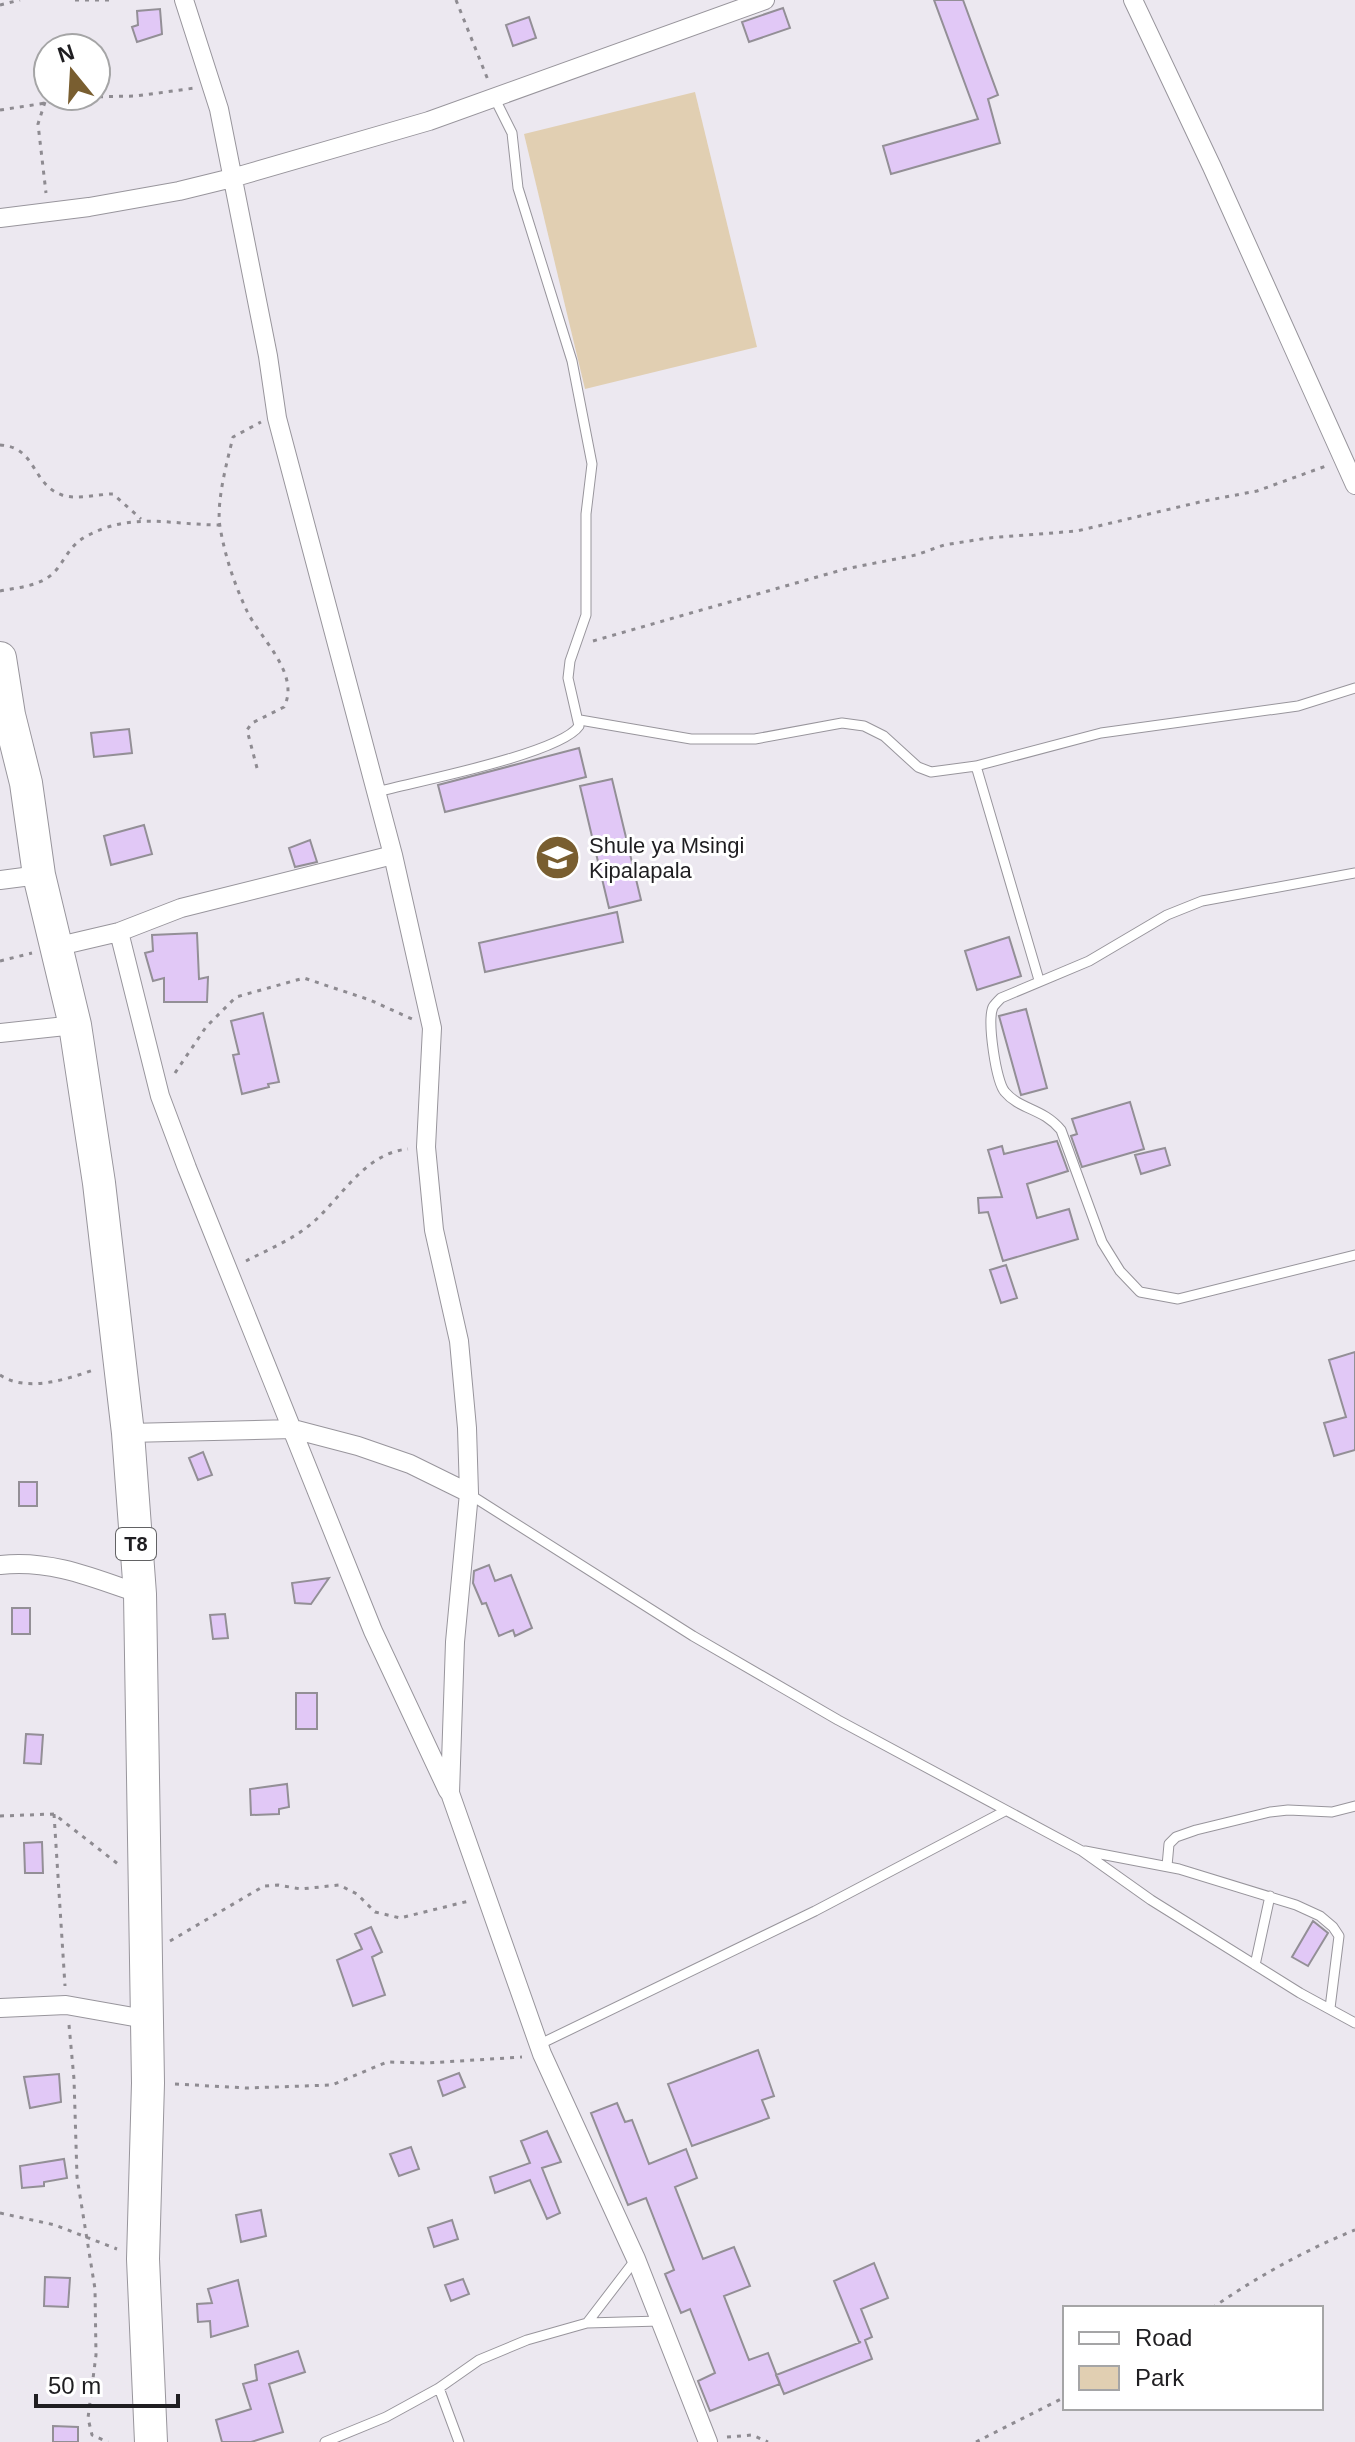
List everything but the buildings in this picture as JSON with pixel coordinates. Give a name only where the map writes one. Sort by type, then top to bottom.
[{"type":"highway","name":"T8","points":[[0,658],[5,716],[26,783],[39,875],[75,1025],[99,1183],[128,1433],[140,1594],[148,2083],[143,2259],[151,2442]]},
{"type":"street","points":[[184,0],[212,84],[268,356],[277,418],[393,855],[432,1028],[426,1147],[434,1230],[459,1341],[469,1493],[455,1642],[450,1793]]},
{"type":"street","points":[[0,218],[179,191],[232,178],[495,99],[765,0]]},
{"type":"street","points":[[1133,0],[1355,485]]},
{"type":"street","points":[[55,947],[119,932],[181,908],[393,855]]},
{"type":"street","points":[[0,880],[39,875]]},
{"type":"street","points":[[119,932],[160,1096],[373,1631],[450,1793],[540,2049],[636,2259],[708,2440]]},
{"type":"street","points":[[0,1033],[75,1025]]},
{"type":"street","points":[[128,1433],[293,1429],[410,1464],[469,1493]]},
{"type":"street","points":[[0,1565],[22,1563],[63,1568],[140,1594]]},
{"type":"street","points":[[0,2008],[66,2005],[145,2019]]},
{"type":"lane","points":[[376,792],[502,760],[564,739],[576,731],[580,720],[568,678],[570,661],[586,615],[586,514],[591,475],[589,447],[572,361],[518,188],[512,133],[495,99]]},
{"type":"lane","points":[[580,720],[691,739],[755,739],[842,723],[864,726],[884,736],[918,767],[931,772],[976,766],[1101,733],[1267,712],[1312,703],[1355,688]]},
{"type":"lane","points":[[976,766],[1039,980]]},
{"type":"lane","points":[[1355,873],[1202,901],[1167,915],[1089,961],[1001,998],[993,1008],[991,1026],[1003,1091],[1017,1102],[1053,1119],[1061,1130],[1102,1242],[1120,1271],[1140,1292],[1178,1299],[1355,1255]]},
{"type":"lane","points":[[469,1493],[693,1636],[838,1720],[1082,1851],[1151,1900],[1300,1993],[1355,2023]]},
{"type":"lane","points":[[1167,1866],[1169,1844],[1186,1833],[1270,1812],[1332,1812],[1355,1806]]},
{"type":"lane","points":[[540,2049],[1005,1811]]},
{"type":"lane","points":[[1082,1851],[1167,1866],[1270,1896],[1320,1916],[1339,1936],[1330,2008]]},
{"type":"lane","points":[[1255,1965],[1270,1896]]},
{"type":"lane","points":[[587,2323],[636,2259]]},
{"type":"lane","points":[[325,2442],[386,2417],[439,2388],[479,2360],[527,2340],[587,2323],[660,2321]]},
{"type":"lane","points":[[439,2388],[459,2442]]},
{"type":"path","points":[[0,5],[20,0]]},
{"type":"path","points":[[75,0],[114,0]]},
{"type":"path","points":[[456,0],[495,99]]},
{"type":"path","points":[[112,96],[136,96],[212,84]]},
{"type":"path","points":[[0,110],[32,104]]},
{"type":"path","points":[[42,112],[38,124],[48,212]]},
{"type":"path","points":[[257,768],[246,735],[248,726],[284,707],[287,686],[276,657],[248,614],[233,581],[220,525],[233,437],[254,423],[277,418]]},
{"type":"path","points":[[0,445],[16,447],[23,452],[35,471],[57,493],[66,496],[113,494],[141,519]]},
{"type":"path","points":[[578,645],[845,569],[916,555],[944,545],[1077,531],[1257,491],[1343,460]]},
{"type":"path","points":[[0,591],[44,580],[56,571],[70,548],[87,536],[121,523],[141,519],[220,525]]},
{"type":"path","points":[[0,961],[55,947]]},
{"type":"path","points":[[160,1096],[206,1027],[236,997],[304,978],[370,1000],[432,1028]]},
{"type":"path","points":[[229,1271],[310,1225],[352,1179],[376,1162],[401,1149],[426,1147]]},
{"type":"path","points":[[0,1375],[17,1384],[50,1382],[120,1360]]},
{"type":"path","points":[[54,1814],[66,2005],[74,2079],[77,2177],[95,2289],[96,2355],[88,2418],[92,2435],[108,2442]]},
{"type":"path","points":[[0,1816],[54,1814],[144,1884]]},
{"type":"path","points":[[146,1956],[264,1886],[301,1889],[339,1885],[357,1894],[375,1912],[400,1918],[485,1897]]},
{"type":"path","points":[[148,2083],[247,2088],[332,2085],[387,2062],[485,2061],[540,2049]]},
{"type":"path","points":[[0,2213],[55,2225],[143,2259]]},
{"type":"path","points":[[1215,2306],[1278,2268],[1355,2230]]},
{"type":"path","points":[[976,2442],[1063,2398]]},
{"type":"path","points":[[708,2440],[752,2435],[768,2442]]},
{"type":"green space","points":[[695,92],[757,347],[585,389],[524,134]]},
{"type":"place","name":"Shule ya Msingi Kipalapala","points":[[558,858]]}]
